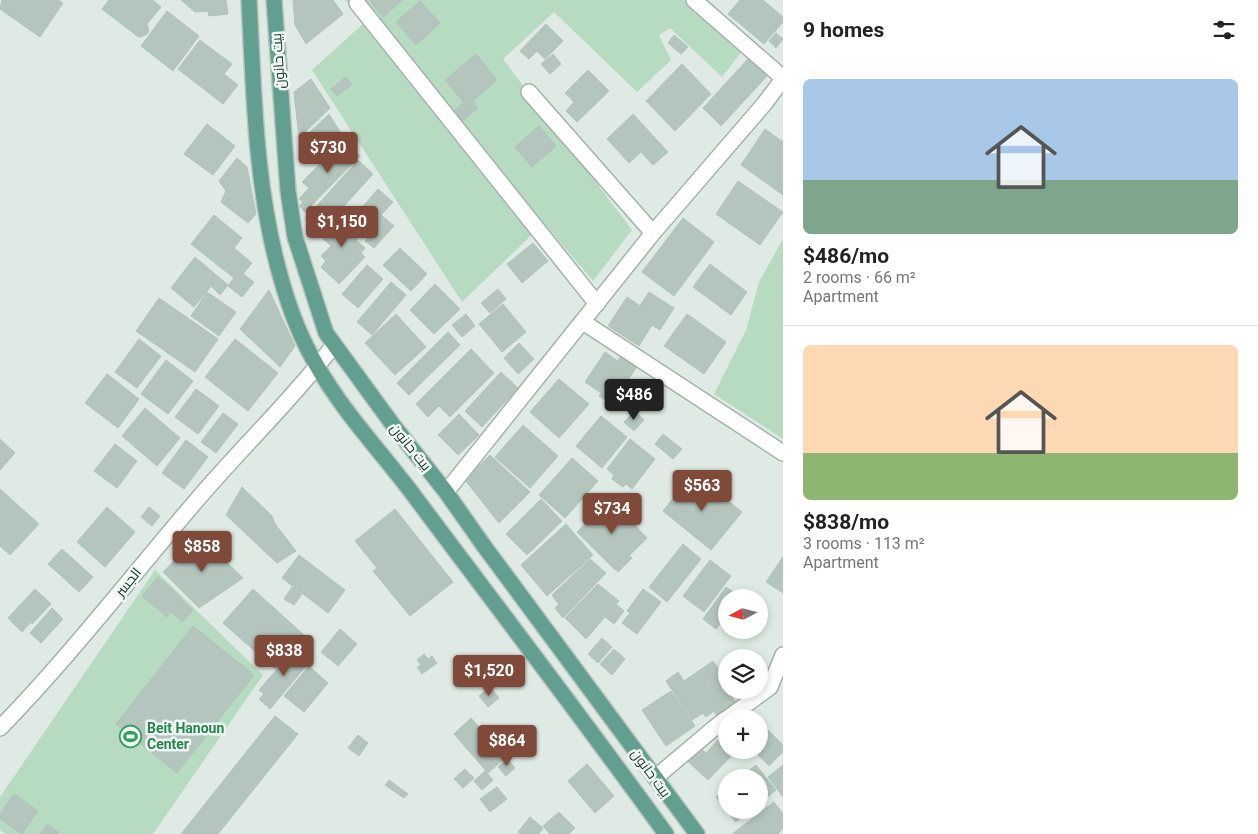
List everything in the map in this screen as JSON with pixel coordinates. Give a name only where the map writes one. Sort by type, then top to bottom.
[{"type":"main road","name":"بيت حانون","points":[[249,0],[256,146],[268,225],[282,283],[305,344],[317,367],[339,400],[395,469],[601,743],[666,834]]},
{"type":"main road","name":"بيت حانون","points":[[274,0],[288,191],[295,238],[326,333],[393,425],[446,492],[697,834]]},
{"type":"street","points":[[446,492],[653,233],[783,78],[694,0]]},
{"type":"street","points":[[358,3],[597,304]]},
{"type":"street","points":[[528,92],[653,233]]},
{"type":"street","points":[[583,322],[783,453]]},
{"type":"street","name":"الجسر","points":[[0,728],[79,643],[159,543],[216,477],[317,367],[334,345]]},
{"type":"street","points":[[739,709],[770,687],[783,655]]},
{"type":"street","points":[[655,778],[718,724]]},
{"type":"green space","points":[[345,0],[707,0],[749,42],[722,77],[670,28],[659,35],[671,60],[637,92],[554,12],[503,59],[632,230],[593,281],[544,223],[462,302],[312,70],[364,23]]},
{"type":"green space","points":[[783,239],[783,439],[714,394],[746,330],[759,282]]},
{"type":"green space","name":"Beit Hanoun Center","points":[[155,570],[263,675],[153,834],[5,834],[0,830],[0,797]]},
{"type":"building","points":[[2,0],[58,0],[63,3],[40,37],[0,9]]},
{"type":"building","points":[[109,0],[153,0],[161,7],[147,24],[149,31],[147,34],[141,37],[137,36],[102,9]]},
{"type":"building","points":[[181,0],[226,0],[228,14],[209,16],[208,11],[195,12]]},
{"type":"building","points":[[293,0],[333,0],[343,14],[306,44],[295,25]]},
{"type":"building","points":[[369,0],[403,0],[383,17]]},
{"type":"building","points":[[740,0],[763,0],[783,17],[783,22],[764,44],[728,14]]},
{"type":"building","points":[[420,1],[440,23],[416,45],[396,22]]},
{"type":"building","points":[[167,11],[199,36],[173,71],[141,46]]},
{"type":"building","points":[[546,24],[563,41],[545,59],[537,51],[529,59],[520,51]]},
{"type":"building","points":[[776,33],[783,39],[776,48],[769,41]]},
{"type":"building","points":[[674,35],[688,47],[681,54],[668,43]]},
{"type":"building","points":[[200,40],[232,64],[224,74],[238,85],[223,104],[178,69]]},
{"type":"building","points":[[476,54],[497,80],[467,106],[445,80]]},
{"type":"building","points":[[553,54],[561,64],[550,74],[541,64]]},
{"type":"building","points":[[748,59],[767,76],[721,126],[703,108]]},
{"type":"building","points":[[682,64],[711,94],[675,131],[646,101]]},
{"type":"building","points":[[588,70],[609,91],[577,122],[566,111],[574,102],[565,93]]},
{"type":"building","points":[[346,77],[352,85],[337,96],[331,89]]},
{"type":"building","points":[[311,79],[330,108],[299,138],[294,92]]},
{"type":"building","points":[[473,102],[478,108],[460,123],[451,113],[463,103],[467,107]]},
{"type":"building","points":[[329,114],[342,135],[320,154],[308,134]]},
{"type":"building","points":[[633,114],[668,152],[653,165],[641,152],[629,163],[607,139]]},
{"type":"building","points":[[207,124],[235,146],[213,175],[184,154]]},
{"type":"building","points":[[539,126],[556,146],[532,167],[515,147]]},
{"type":"building","points":[[765,129],[783,142],[783,195],[741,165]]},
{"type":"building","points":[[344,140],[360,156],[305,212],[299,206],[303,202],[299,199],[309,188],[302,182]]},
{"type":"building","points":[[237,158],[247,167],[256,214],[248,223],[221,202],[226,191],[219,181]]},
{"type":"building","points":[[358,160],[373,174],[316,237],[310,232],[314,227],[305,219]]},
{"type":"building","points":[[738,181],[783,212],[760,245],[716,214]]},
{"type":"building","points":[[378,189],[393,202],[381,215],[394,226],[374,248],[365,241],[368,238],[358,230],[364,223],[355,216]]},
{"type":"building","points":[[346,209],[356,219],[351,224],[356,229],[354,232],[359,237],[356,240],[365,248],[361,253],[365,257],[339,284],[321,267],[326,261],[321,256],[331,246],[320,236]]},
{"type":"building","points":[[214,215],[242,238],[234,248],[252,263],[243,274],[254,282],[242,297],[228,286],[234,278],[191,244]]},
{"type":"building","points":[[683,218],[714,242],[674,296],[642,272]]},
{"type":"building","points":[[533,243],[548,261],[522,283],[507,264]]},
{"type":"building","points":[[400,248],[427,274],[411,291],[383,265]]},
{"type":"building","points":[[195,257],[228,285],[220,295],[211,286],[194,307],[171,288]]},
{"type":"building","points":[[710,264],[747,292],[731,315],[693,287]]},
{"type":"building","points":[[367,265],[383,279],[358,308],[342,294]]},
{"type":"building","points":[[391,282],[406,295],[372,335],[357,322]]},
{"type":"building","points":[[435,284],[460,309],[434,334],[410,310]]},
{"type":"building","points":[[498,289],[506,299],[490,313],[481,303]]},
{"type":"building","points":[[269,290],[295,346],[280,367],[240,329]]},
{"type":"building","points":[[207,292],[236,312],[219,336],[191,316]]},
{"type":"building","points":[[649,292],[674,308],[660,330],[652,325],[639,346],[608,326],[627,297],[640,306]]},
{"type":"building","points":[[159,298],[218,339],[195,372],[136,331]]},
{"type":"building","points":[[503,304],[526,332],[502,352],[479,324]]},
{"type":"building","points":[[396,314],[426,347],[395,375],[365,343]]},
{"type":"building","points":[[466,314],[475,326],[462,337],[452,325]]},
{"type":"building","points":[[687,314],[726,342],[704,374],[664,346]]},
{"type":"building","points":[[448,332],[460,345],[409,395],[397,383]]},
{"type":"building","points":[[139,339],[161,356],[137,388],[115,372]]},
{"type":"building","points":[[235,339],[278,373],[248,411],[205,377]]},
{"type":"building","points":[[519,343],[534,359],[518,374],[504,358]]},
{"type":"building","points":[[471,349],[494,373],[450,417],[439,406],[428,417],[416,404]]},
{"type":"building","points":[[605,352],[618,361],[621,356],[637,366],[629,379],[633,384],[629,395],[622,396],[617,393],[610,403],[599,396],[601,393],[585,382]]},
{"type":"building","points":[[166,360],[193,381],[168,414],[141,394]]},
{"type":"building","points":[[501,372],[518,388],[482,427],[465,411]]},
{"type":"building","points":[[107,374],[139,399],[118,428],[85,403]]},
{"type":"building","points":[[559,379],[589,404],[559,438],[530,412]]},
{"type":"building","points":[[196,389],[219,406],[198,434],[175,417]]},
{"type":"building","points":[[145,408],[180,438],[157,466],[122,436]]},
{"type":"building","points":[[635,411],[644,420],[634,431],[624,422]]},
{"type":"building","points":[[223,413],[238,424],[216,453],[201,442]]},
{"type":"building","points":[[459,414],[479,435],[458,455],[438,435]]},
{"type":"building","points":[[601,416],[627,437],[602,468],[576,446]]},
{"type":"building","points":[[523,425],[558,456],[530,488],[495,457]]},
{"type":"building","points":[[663,434],[682,449],[673,459],[655,444]]},
{"type":"building","points":[[0,439],[15,453],[0,470]]},
{"type":"building","points":[[630,439],[655,459],[632,489],[626,484],[623,487],[612,479],[614,475],[607,469]]},
{"type":"building","points":[[186,440],[208,457],[184,489],[162,473]]},
{"type":"building","points":[[115,444],[137,461],[117,488],[94,471]]},
{"type":"building","points":[[490,455],[530,492],[499,523],[465,480]]},
{"type":"building","points":[[572,458],[598,481],[565,518],[539,495]]},
{"type":"building","points":[[693,473],[742,512],[711,550],[663,511]]},
{"type":"building","points":[[242,487],[272,516],[275,524],[296,551],[277,563],[226,515]]},
{"type":"building","points":[[0,489],[39,524],[10,555],[0,546]]},
{"type":"building","points":[[541,499],[562,521],[527,555],[506,534]]},
{"type":"building","points":[[610,499],[647,538],[629,556],[632,558],[618,572],[577,532]]},
{"type":"building","points":[[107,507],[135,532],[105,567],[77,542]]},
{"type":"building","points":[[149,507],[160,516],[152,526],[141,517]]},
{"type":"building","points":[[395,509],[453,582],[410,616],[373,571],[377,568],[355,541]]},
{"type":"building","points":[[566,524],[593,555],[547,596],[521,565]]},
{"type":"building","points":[[199,536],[243,578],[199,608],[163,572]]},
{"type":"building","points":[[683,544],[701,559],[667,602],[649,587]]},
{"type":"building","points":[[62,549],[93,577],[79,592],[48,564]]},
{"type":"building","points":[[299,555],[345,590],[328,613],[282,578]]},
{"type":"building","points":[[783,557],[783,593],[766,582]]},
{"type":"building","points":[[590,559],[606,573],[563,618],[555,608],[559,605],[552,595]]},
{"type":"building","points":[[710,560],[731,576],[721,589],[718,589],[718,593],[704,612],[683,596]]},
{"type":"building","points":[[158,577],[193,610],[182,622],[171,612],[167,617],[142,596]]},
{"type":"building","points":[[598,584],[619,601],[616,604],[624,611],[614,624],[605,617],[586,639],[565,618]]},
{"type":"building","points":[[292,587],[302,594],[294,605],[284,599]]},
{"type":"building","points":[[35,589],[51,604],[22,632],[8,618]]},
{"type":"building","points":[[253,589],[304,635],[275,669],[223,623]]},
{"type":"building","points":[[643,589],[661,602],[637,634],[622,623],[630,613],[627,611]]},
{"type":"building","points":[[718,598],[718,626],[716,629],[703,619]]},
{"type":"building","points":[[52,608],[63,619],[41,643],[30,633]]},
{"type":"building","points":[[193,626],[254,675],[177,773],[116,724]]},
{"type":"building","points":[[340,629],[357,644],[338,666],[321,652]]},
{"type":"building","points":[[602,638],[612,647],[598,663],[588,654]]},
{"type":"building","points":[[296,647],[311,660],[270,709],[259,699],[264,694],[259,690]]},
{"type":"building","points":[[614,649],[625,659],[612,675],[600,664]]},
{"type":"building","points":[[424,654],[428,659],[432,656],[437,663],[422,674],[417,667],[421,665],[417,660]]},
{"type":"building","points":[[713,661],[718,668],[718,699],[734,699],[736,703],[727,709],[718,709],[717,716],[714,711],[706,717],[703,713],[692,720],[666,681],[678,672],[684,681]]},
{"type":"building","points":[[309,666],[328,683],[304,712],[284,696]]},
{"type":"building","points":[[490,687],[499,698],[488,707],[479,696]]},
{"type":"building","points":[[671,691],[695,726],[666,746],[642,710]]},
{"type":"building","points":[[275,716],[298,734],[218,834],[181,834]]},
{"type":"building","points":[[471,718],[506,757],[488,773],[454,734]]},
{"type":"building","points":[[768,730],[783,745],[783,752],[769,766],[762,759],[768,759]]},
{"type":"building","points":[[358,735],[368,743],[359,756],[348,748]]},
{"type":"building","points":[[718,740],[718,759],[728,759],[708,780],[685,759],[697,745],[706,753]]},
{"type":"building","points":[[507,759],[515,768],[506,776],[498,767]]},
{"type":"building","points":[[587,764],[614,796],[595,813],[568,781]]},
{"type":"building","points":[[756,765],[759,769],[751,769]]},
{"type":"building","points":[[783,765],[783,797],[768,777]]},
{"type":"building","points":[[465,769],[474,778],[463,788],[454,779]]},
{"type":"building","points":[[485,771],[493,780],[482,790],[474,781]]},
{"type":"building","points":[[389,780],[408,794],[404,798],[385,785]]},
{"type":"building","points":[[768,780],[776,790],[768,797]]},
{"type":"building","points":[[497,787],[507,799],[490,812],[480,799]]},
{"type":"building","points":[[14,794],[38,811],[22,834],[0,819],[0,814]]},
{"type":"building","points":[[774,802],[783,814],[783,828],[778,834],[732,834],[752,819],[768,819],[768,807]]},
{"type":"building","points":[[559,812],[575,828],[569,834],[550,834],[543,826]]},
{"type":"building","points":[[530,817],[543,828],[539,834],[521,834],[518,832]]},
{"type":"building","points":[[47,824],[59,832],[57,834],[40,834]]},
{"type":"place","name":"Beit Hanoun Center","points":[[131,736]]}]
